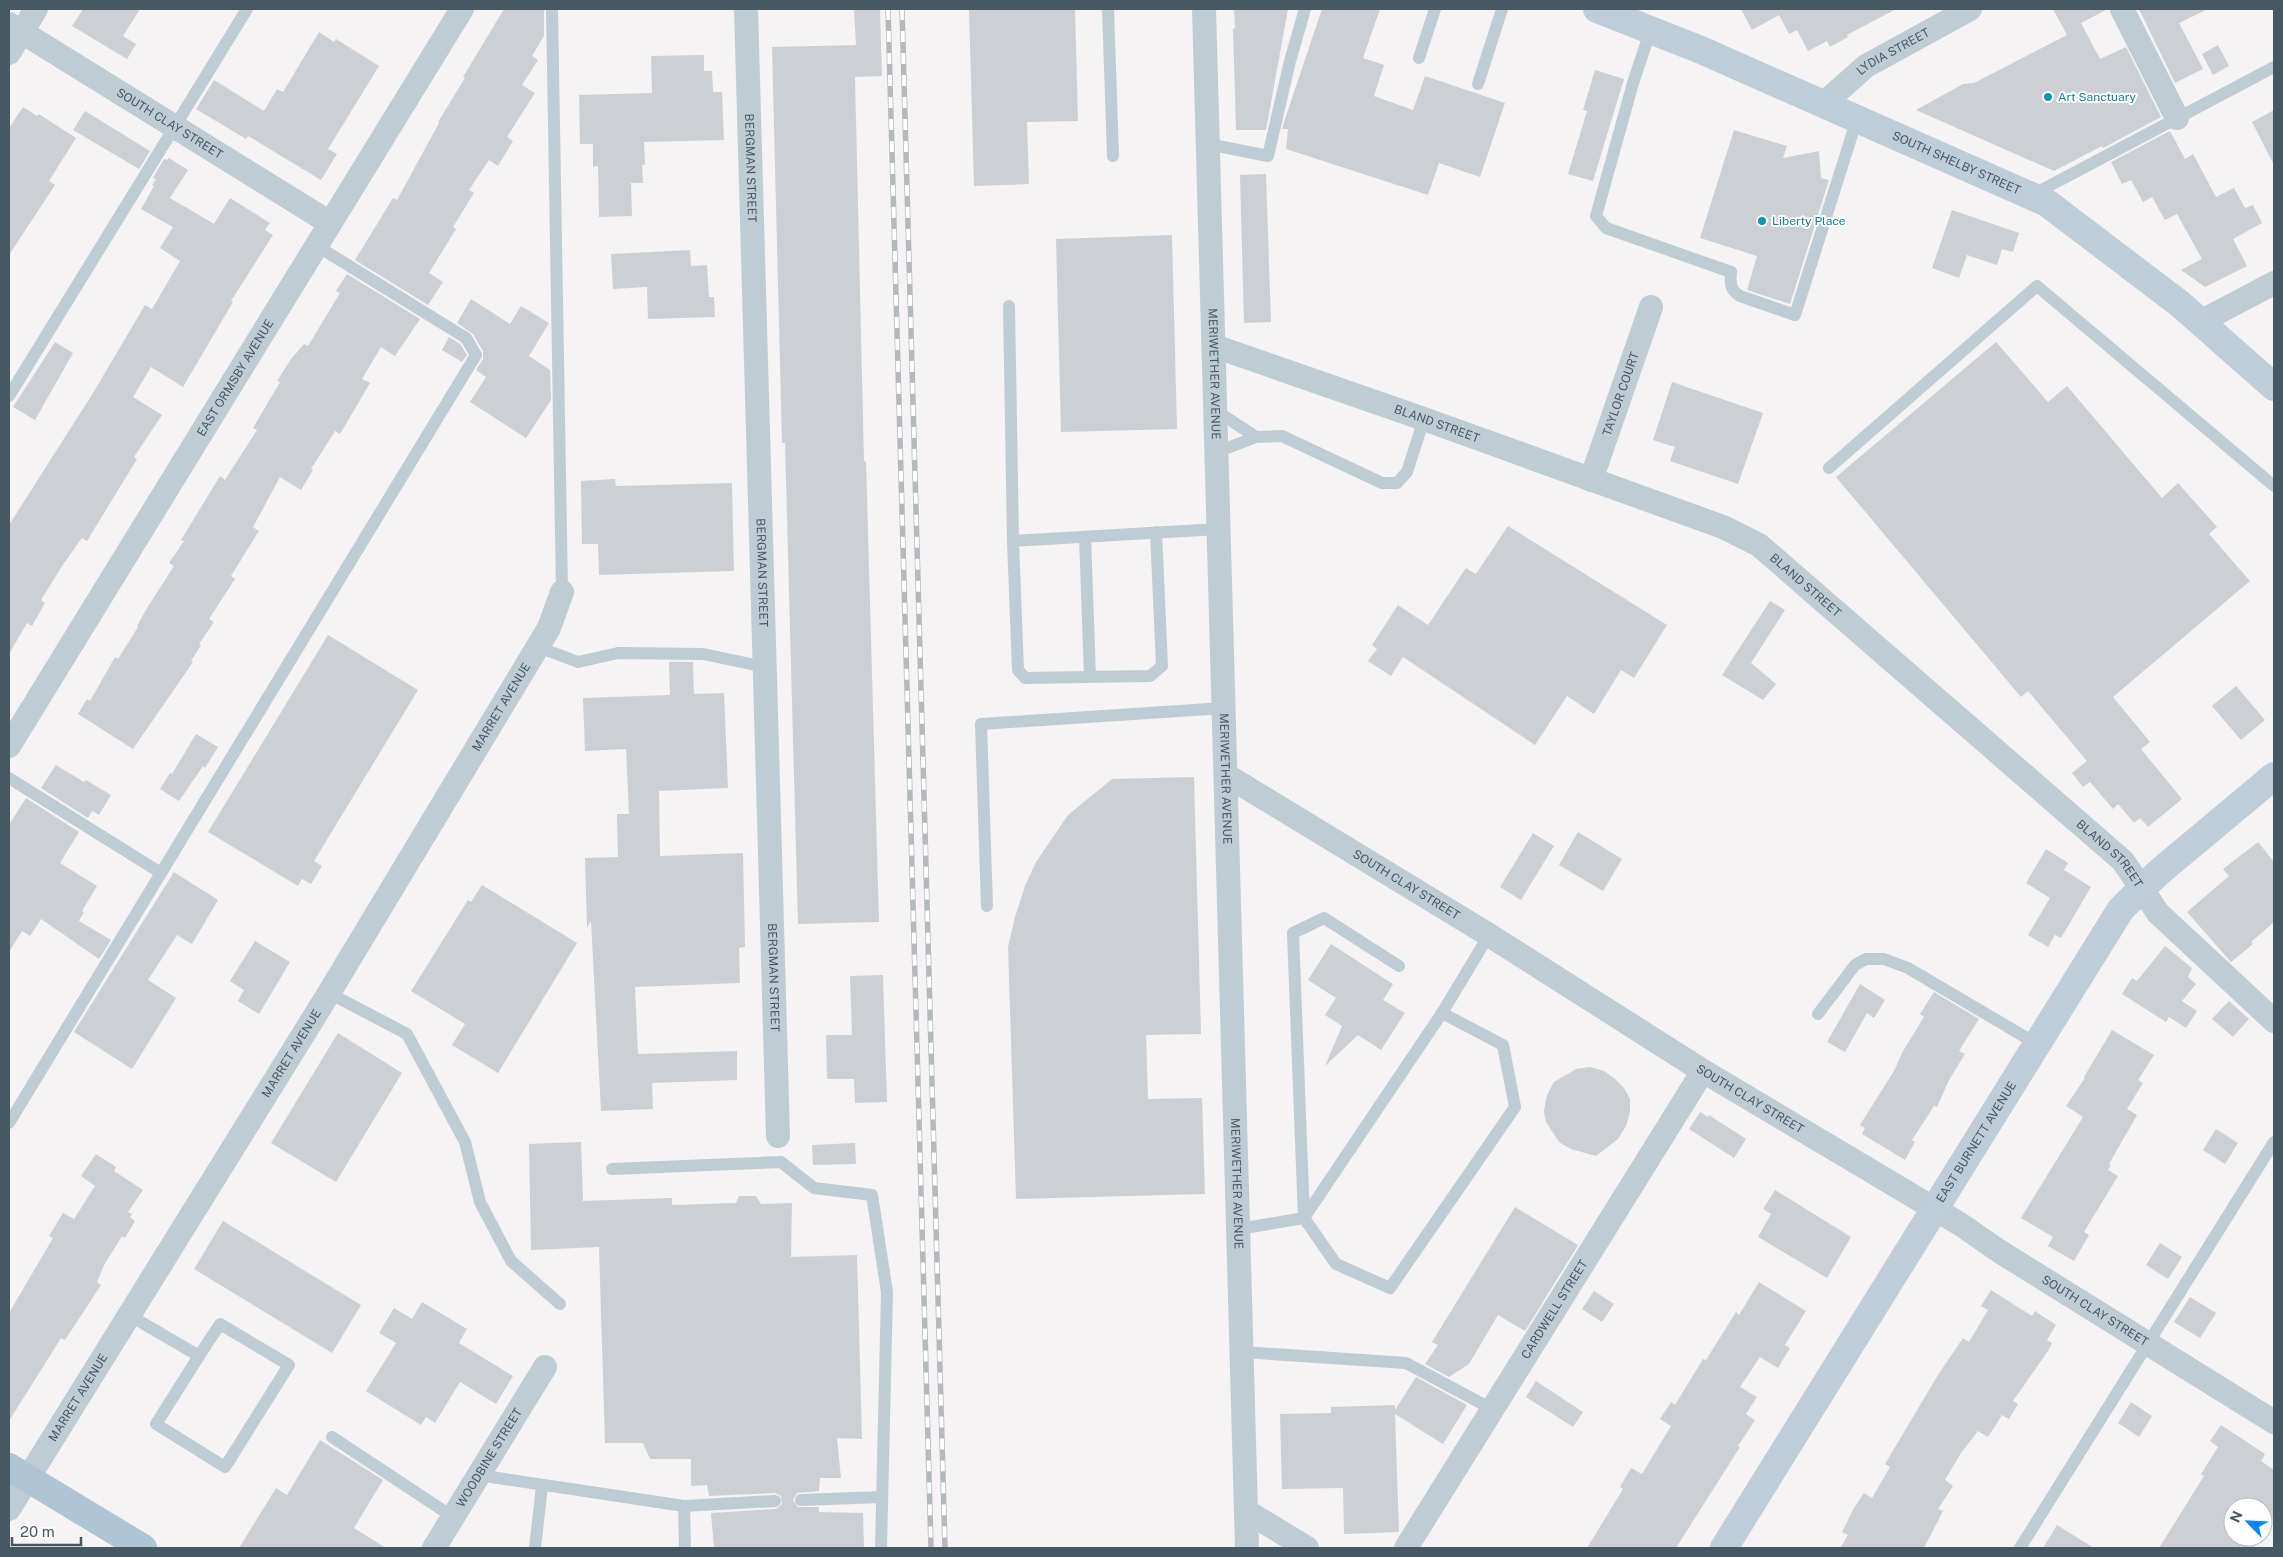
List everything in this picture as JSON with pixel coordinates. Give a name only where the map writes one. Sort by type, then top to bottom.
[{"type":"main road","points":[[18,1473],[143,1548]]},
{"type":"street","points":[[9,54],[15,28],[36,9]]},
{"type":"street","name":"EAST ORMSBY AVENUE","points":[[9,746],[462,9]]},
{"type":"street","name":"BERGMAN STREET","points":[[746,9],[780,1149]]},
{"type":"street","name":"MERIWETHER AVENUE","points":[[1204,9],[1247,1548]]},
{"type":"street","name":"SOUTH SHELBY STREET","points":[[1597,9],[1651,29],[2047,203],[2200,322],[2274,387]]},
{"type":"street","points":[[2122,9],[2177,118]]},
{"type":"street","name":"LYDIA STREET","points":[[1822,104],[1866,66],[1964,10]]},
{"type":"street","name":"SOUTH CLAY STREET","points":[[15,28],[330,224]]},
{"type":"street","points":[[2200,322],[2274,283]]},
{"type":"street","name":"TAYLOR COURT","points":[[1590,480],[1651,308]]},
{"type":"street","name":"BLAND STREET","points":[[1214,346],[1424,419],[1723,527],[1759,545],[2123,861],[2158,913],[2274,1021]]},
{"type":"street","name":"MARRET AVENUE","points":[[9,1509],[18,1473],[129,1316],[329,993],[538,647],[549,628],[562,592]]},
{"type":"street","name":"SOUTH CLAY STREET","points":[[1226,776],[1489,935],[1703,1070],[1734,1087],[1870,1172],[1934,1208],[2274,1422]]},
{"type":"street","name":"EAST BURNETT AVENUE","points":[[1724,1548],[2121,908],[2141,888],[2274,776]]},
{"type":"street","name":"CARDWELL STREET","points":[[1406,1548],[1703,1070]]},
{"type":"street","name":"WOODBINE STREET","points":[[434,1548],[545,1367]]},
{"type":"street","points":[[1246,1511],[1306,1548]]},
{"type":"lane","points":[[9,396],[247,9]]},
{"type":"lane","points":[[552,9],[562,592]]},
{"type":"lane","points":[[1108,9],[1113,156]]},
{"type":"lane","points":[[1208,144],[1268,156],[1290,61],[1305,9]]},
{"type":"lane","points":[[1419,58],[1435,9]]},
{"type":"lane","points":[[1478,84],[1502,9]]},
{"type":"lane","points":[[1651,29],[1633,83],[1596,216],[1606,228],[1731,272],[1730,284],[1733,292],[1740,296],[1795,315],[1857,119]]},
{"type":"lane","points":[[2032,195],[2274,67]]},
{"type":"lane","points":[[9,1123],[476,355],[466,338],[317,246]]},
{"type":"lane","points":[[1829,468],[2037,286],[2274,486]]},
{"type":"lane","points":[[1009,306],[1013,541],[1018,670],[1025,678],[1150,676],[1162,666],[1156,532]]},
{"type":"lane","points":[[1216,410],[1256,437]]},
{"type":"lane","points":[[1217,452],[1256,437],[1282,436],[1382,483],[1397,483],[1407,472],[1424,419]]},
{"type":"lane","points":[[1013,541],[1219,528]]},
{"type":"lane","points":[[1085,537],[1090,677]]},
{"type":"lane","points":[[538,647],[578,662],[618,653],[703,654],[765,667]]},
{"type":"lane","points":[[987,906],[981,724],[1224,708]]},
{"type":"lane","points":[[9,778],[161,873]]},
{"type":"lane","points":[[1399,966],[1324,918],[1293,933],[1304,1218],[1336,1264],[1390,1288],[1515,1107],[1503,1045],[1442,1013]]},
{"type":"lane","points":[[1239,1229],[1304,1218],[1442,1013],[1489,935]]},
{"type":"lane","points":[[1818,1014],[1855,965],[1866,959],[1884,959],[1908,968],[2036,1044]]},
{"type":"lane","points":[[329,993],[407,1034],[465,1142],[480,1202],[511,1261],[560,1304]]},
{"type":"lane","points":[[2020,1548],[2274,1142]]},
{"type":"lane","points":[[612,1169],[780,1149],[814,1188],[872,1195],[886,1292],[881,1548]]},
{"type":"lane","points":[[129,1316],[199,1356]]},
{"type":"lane","points":[[220,1324],[289,1365],[226,1467],[156,1424],[199,1356],[220,1324]]},
{"type":"lane","points":[[1242,1352],[1406,1363],[1492,1409]]},
{"type":"lane","points":[[332,1438],[453,1517]]},
{"type":"lane","points":[[478,1475],[684,1506],[775,1501]]},
{"type":"lane","points":[[535,1548],[542,1486]]},
{"type":"lane","points":[[801,1500],[882,1497]]},
{"type":"lane","points":[[684,1506],[686,1548]]},
{"type":"building","points":[[83,9],[140,9],[123,36],[136,44],[127,59],[72,26]]},
{"type":"building","points":[[504,9],[544,9],[544,36],[532,56],[538,60],[522,85],[535,93],[507,137],[513,141],[498,166],[489,160],[469,190],[474,193],[453,227],[456,229],[429,273],[443,282],[428,305],[355,260],[393,198],[397,200],[438,122],[465,78],[463,77]]},
{"type":"building","points":[[854,9],[880,9],[882,76],[855,77],[864,462],[866,461],[879,922],[798,924],[785,443],[782,443],[772,47],[856,45]]},
{"type":"building","points":[[969,9],[1075,9],[1078,121],[1027,122],[1029,184],[974,186]]},
{"type":"building","points":[[1234,9],[1288,9],[1266,130],[1236,130]]},
{"type":"building","points":[[1322,9],[1380,9],[1363,58],[1384,65],[1374,96],[1413,110],[1425,76],[1505,103],[1480,177],[1439,163],[1428,195],[1286,149],[1288,129],[1282,129]]},
{"type":"building","points":[[1741,9],[1896,9],[1847,35],[1848,37],[1830,47],[1827,41],[1808,51],[1797,30],[1789,34],[1779,15],[1752,30]]},
{"type":"building","name":"Art Sanctuary","points":[[2053,9],[2108,9],[2081,23],[2100,59],[2126,47],[2161,117],[2103,148],[2102,146],[2054,171],[1916,110],[1963,84],[1974,83],[2067,35]]},
{"type":"building","points":[[2139,9],[2208,9],[2179,23],[2203,69],[2175,83]]},
{"type":"building","points":[[319,32],[334,42],[336,39],[379,66],[328,149],[337,154],[321,180],[248,136],[246,139],[196,109],[214,80],[264,111],[277,89],[283,92]]},
{"type":"building","points":[[2218,45],[2229,66],[2213,75],[2202,54]]},
{"type":"building","points":[[704,55],[704,71],[712,71],[713,92],[722,92],[724,140],[644,142],[645,165],[642,165],[643,183],[631,183],[632,216],[599,217],[598,166],[593,167],[593,144],[580,144],[579,95],[652,93],[651,56]]},
{"type":"building","points":[[1595,70],[1624,79],[1593,181],[1568,174],[1587,111],[1583,110]]},
{"type":"building","points":[[23,107],[37,116],[39,114],[76,138],[49,181],[55,185],[9,255],[9,128]]},
{"type":"building","points":[[2274,110],[2274,165],[2252,122]]},
{"type":"building","points":[[85,111],[150,151],[139,169],[73,130]]},
{"type":"building","name":"Liberty Place","points":[[1734,130],[1787,146],[1783,158],[1819,151],[1821,178],[1829,180],[1790,304],[1747,290],[1757,256],[1700,238]]},
{"type":"building","points":[[2170,131],[2185,159],[2193,154],[2216,197],[2234,188],[2245,208],[2253,205],[2262,223],[2233,239],[2247,266],[2205,287],[2181,270],[2202,259],[2177,214],[2165,220],[2152,197],[2143,202],[2131,180],[2122,184],[2111,162]]},
{"type":"building","points":[[169,158],[188,170],[170,198],[214,224],[230,198],[270,223],[265,230],[273,235],[231,301],[233,302],[183,387],[151,367],[133,397],[162,415],[134,457],[137,459],[87,541],[82,538],[64,563],[41,600],[45,603],[32,626],[27,623],[9,654],[9,525],[93,393],[145,305],[152,309],[180,261],[160,248],[173,227],[141,209],[154,186],[152,185],[156,179],[153,178],[164,159],[167,160]]},
{"type":"building","points":[[1266,174],[1271,322],[1244,323],[1240,175]]},
{"type":"building","points":[[1952,210],[2019,233],[2013,252],[2002,249],[1997,265],[1967,255],[1959,278],[1932,268]]},
{"type":"building","points":[[1172,235],[1177,429],[1061,432],[1056,239]]},
{"type":"building","points":[[690,250],[691,266],[707,265],[709,297],[714,297],[715,317],[648,319],[647,287],[613,289],[611,254]]},
{"type":"building","points":[[347,274],[420,319],[395,356],[381,347],[362,379],[370,383],[340,434],[335,431],[311,469],[313,470],[301,490],[280,477],[253,527],[259,531],[231,576],[235,579],[209,619],[214,622],[199,644],[201,645],[191,661],[193,662],[133,749],[78,714],[87,699],[90,701],[115,657],[118,659],[138,627],[147,608],[174,566],[169,563],[184,541],[181,540],[220,476],[225,480],[257,430],[253,428],[280,382],[277,381],[291,359],[304,344],[308,346],[340,293],[336,291]]},
{"type":"building","points":[[471,299],[510,324],[521,306],[549,323],[529,356],[550,370],[551,400],[526,438],[470,402],[486,377],[476,370],[483,359],[483,351],[473,334],[457,323]]},
{"type":"building","points":[[449,337],[460,344],[467,355],[462,362],[442,350]]},
{"type":"building","points":[[55,342],[73,353],[35,420],[13,407]]},
{"type":"building","points":[[1996,342],[2048,402],[2067,386],[2162,498],[2178,483],[2217,527],[2209,534],[2250,581],[2113,697],[2150,742],[2141,749],[2182,799],[2148,827],[2140,818],[2134,823],[2118,804],[2113,809],[2090,782],[2083,787],[2072,773],[2087,761],[2028,691],[2021,697],[1836,477]]},
{"type":"building","points":[[1672,382],[1763,413],[1738,484],[1670,461],[1675,447],[1653,440]]},
{"type":"building","points":[[615,479],[616,486],[732,483],[734,571],[599,575],[598,544],[582,544],[581,481]]},
{"type":"building","points":[[1508,526],[1667,625],[1634,678],[1621,670],[1594,714],[1567,696],[1535,745],[1403,657],[1391,676],[1368,661],[1377,649],[1372,645],[1398,605],[1428,625],[1466,568],[1476,574]]},
{"type":"building","points":[[1770,601],[1785,610],[1751,663],[1776,684],[1763,700],[1722,675]]},
{"type":"building","points":[[328,635],[418,690],[314,861],[322,866],[311,884],[302,879],[298,886],[208,832]]},
{"type":"building","points":[[669,662],[693,662],[694,694],[724,693],[728,788],[659,791],[660,856],[743,853],[745,947],[739,948],[740,983],[635,987],[638,1054],[737,1051],[737,1080],[652,1083],[653,1109],[601,1111],[591,921],[587,928],[585,858],[618,857],[617,814],[629,814],[626,749],[585,751],[583,698],[670,695]]},
{"type":"building","points":[[2236,686],[2265,720],[2241,740],[2212,706]]},
{"type":"building","points":[[196,734],[218,747],[205,768],[203,766],[179,801],[160,789],[170,773],[172,774]]},
{"type":"building","points":[[56,765],[84,782],[86,780],[111,795],[99,815],[92,811],[88,818],[41,788]]},
{"type":"building","points":[[1194,777],[1201,1034],[1146,1035],[1148,1099],[1202,1098],[1205,1194],[1016,1199],[1008,947],[1025,886],[1036,862],[1068,815],[1112,779]]},
{"type":"building","points":[[26,798],[79,832],[60,863],[97,886],[82,911],[84,912],[79,921],[111,940],[99,959],[41,919],[30,936],[22,931],[9,952],[9,825]]},
{"type":"building","points":[[1578,832],[1622,859],[1603,891],[1559,865]]},
{"type":"building","points":[[1533,833],[1554,846],[1521,900],[1500,887]]},
{"type":"building","points":[[2258,842],[2274,862],[2274,922],[2251,942],[2253,944],[2231,962],[2187,912],[2229,876],[2223,869]]},
{"type":"building","points":[[2046,849],[2068,863],[2064,870],[2091,887],[2061,938],[2055,935],[2048,947],[2028,935],[2050,898],[2026,883]]},
{"type":"building","points":[[174,872],[218,900],[192,944],[177,935],[148,980],[176,998],[132,1069],[74,1032]]},
{"type":"building","points":[[482,885],[577,943],[498,1073],[452,1045],[465,1024],[411,991],[468,900],[471,902]]},
{"type":"building","points":[[255,941],[290,962],[259,1014],[238,1001],[244,990],[230,981]]},
{"type":"building","points":[[1331,944],[1393,984],[1383,1000],[1405,1013],[1381,1050],[1358,1035],[1325,1066],[1342,1026],[1325,1015],[1336,998],[1308,980]]},
{"type":"building","points":[[2165,946],[2192,968],[2188,977],[2196,984],[2182,1001],[2197,1011],[2186,1028],[2169,1017],[2166,1022],[2122,994],[2132,978],[2137,981]]},
{"type":"building","points":[[883,975],[887,1102],[855,1103],[854,1079],[827,1079],[826,1035],[852,1035],[850,976]]},
{"type":"building","points":[[1860,984],[1885,1000],[1874,1018],[1867,1013],[1845,1052],[1827,1042]]},
{"type":"building","points":[[1934,992],[1979,1019],[1959,1051],[1965,1054],[1949,1080],[1937,1107],[1934,1106],[1912,1140],[1915,1142],[1905,1160],[1862,1134],[1865,1128],[1860,1125],[1894,1071],[1903,1051],[1924,1017],[1920,1014]]},
{"type":"building","points":[[2229,1001],[2249,1019],[2233,1037],[2212,1019]]},
{"type":"building","points":[[2112,1030],[2154,1055],[2138,1080],[2143,1083],[2127,1109],[2137,1115],[2109,1164],[2111,1165],[2108,1170],[2118,1176],[2084,1232],[2089,1235],[2074,1261],[2048,1246],[2053,1237],[2021,1218],[2083,1117],[2066,1106],[2085,1078]]},
{"type":"building","points":[[338,1033],[402,1073],[336,1182],[271,1143]]},
{"type":"building","points":[[1590,1067],[1604,1071],[1614,1078],[1624,1088],[1630,1099],[1630,1112],[1626,1126],[1618,1139],[1596,1156],[1571,1149],[1559,1142],[1546,1122],[1544,1111],[1547,1095],[1554,1082],[1576,1069]]},
{"type":"building","points":[[1700,1112],[1708,1117],[1709,1115],[1746,1139],[1734,1158],[1689,1129]]},
{"type":"building","points":[[2216,1129],[2238,1143],[2225,1164],[2203,1150]]},
{"type":"building","points":[[581,1142],[583,1201],[672,1198],[672,1205],[736,1203],[739,1196],[756,1196],[761,1204],[792,1203],[791,1257],[857,1255],[862,1439],[837,1438],[841,1478],[820,1478],[819,1491],[797,1493],[793,1500],[798,1507],[819,1507],[819,1512],[863,1513],[864,1548],[714,1548],[711,1513],[776,1509],[782,1504],[781,1496],[775,1493],[709,1496],[707,1485],[691,1486],[691,1459],[650,1459],[643,1443],[605,1443],[599,1247],[531,1250],[529,1144]]},
{"type":"building","points":[[855,1143],[856,1164],[813,1165],[812,1145]]},
{"type":"building","points":[[96,1154],[116,1167],[114,1171],[143,1190],[128,1212],[132,1214],[130,1217],[135,1221],[125,1238],[122,1236],[104,1265],[97,1282],[101,1285],[65,1340],[61,1338],[9,1421],[9,1313],[53,1238],[49,1236],[63,1213],[74,1219],[95,1186],[81,1176]]},
{"type":"building","points":[[1775,1190],[1851,1237],[1827,1278],[1758,1237],[1771,1214],[1763,1209]]},
{"type":"building","points":[[1515,1207],[1578,1245],[1525,1331],[1498,1315],[1469,1364],[1449,1377],[1425,1364],[1438,1345],[1432,1342]]},
{"type":"building","points":[[223,1221],[361,1305],[332,1353],[194,1269]]},
{"type":"building","points":[[2160,1243],[2182,1257],[2168,1279],[2146,1265]]},
{"type":"building","points":[[1759,1282],[1806,1311],[1785,1345],[1790,1348],[1778,1368],[1760,1357],[1740,1387],[1757,1397],[1746,1414],[1755,1420],[1676,1548],[1587,1548],[1623,1489],[1620,1487],[1631,1468],[1642,1474],[1671,1426],[1660,1419],[1671,1402],[1675,1405],[1703,1359],[1706,1360],[1736,1312],[1739,1315]]},
{"type":"building","points":[[1991,1290],[2032,1316],[2035,1311],[2056,1325],[2047,1340],[2052,1343],[2048,1351],[2013,1401],[2018,1404],[2009,1419],[2002,1415],[1988,1437],[1978,1431],[1961,1453],[1945,1480],[1953,1486],[1938,1509],[1943,1511],[1924,1548],[1840,1548],[1848,1535],[1842,1532],[1854,1508],[1864,1493],[1872,1498],[1890,1467],[1885,1464],[1938,1375],[1963,1338],[1969,1342],[1988,1310],[1981,1306]]},
{"type":"building","points":[[1594,1291],[1614,1304],[1602,1322],[1582,1309]]},
{"type":"building","points":[[2190,1297],[2216,1313],[2200,1338],[2174,1322]]},
{"type":"building","points":[[422,1302],[467,1329],[459,1343],[513,1376],[496,1404],[460,1382],[435,1423],[426,1417],[421,1425],[366,1391],[396,1343],[379,1333],[394,1308],[412,1319]]},
{"type":"building","points":[[1416,1377],[1467,1405],[1443,1444],[1395,1414],[1399,1532],[1344,1534],[1343,1488],[1282,1489],[1280,1414],[1331,1413],[1331,1407],[1395,1405],[1395,1410]]},
{"type":"building","points":[[1536,1381],[1583,1412],[1573,1427],[1526,1397]]},
{"type":"building","points":[[2131,1402],[2152,1416],[2139,1437],[2118,1423]]},
{"type":"building","points":[[2221,1425],[2265,1454],[2261,1461],[2274,1470],[2274,1516],[2273,1518],[2273,1497],[2223,1497],[2223,1547],[2254,1548],[2159,1548],[2204,1476],[2201,1474],[2218,1447],[2210,1441]]},
{"type":"building","points":[[320,1440],[383,1480],[354,1528],[386,1548],[239,1548],[276,1488],[287,1495]]},
{"type":"building","points":[[2057,1525],[2094,1548],[2043,1548]]},
{"type":"railway","points":[[888,9],[931,1548]]},
{"type":"railway","points":[[902,9],[945,1548]]},
{"type":"place","name":"Art Sanctuary","points":[[2048,97]]},
{"type":"place","name":"Liberty Place","points":[[1762,221]]}]
